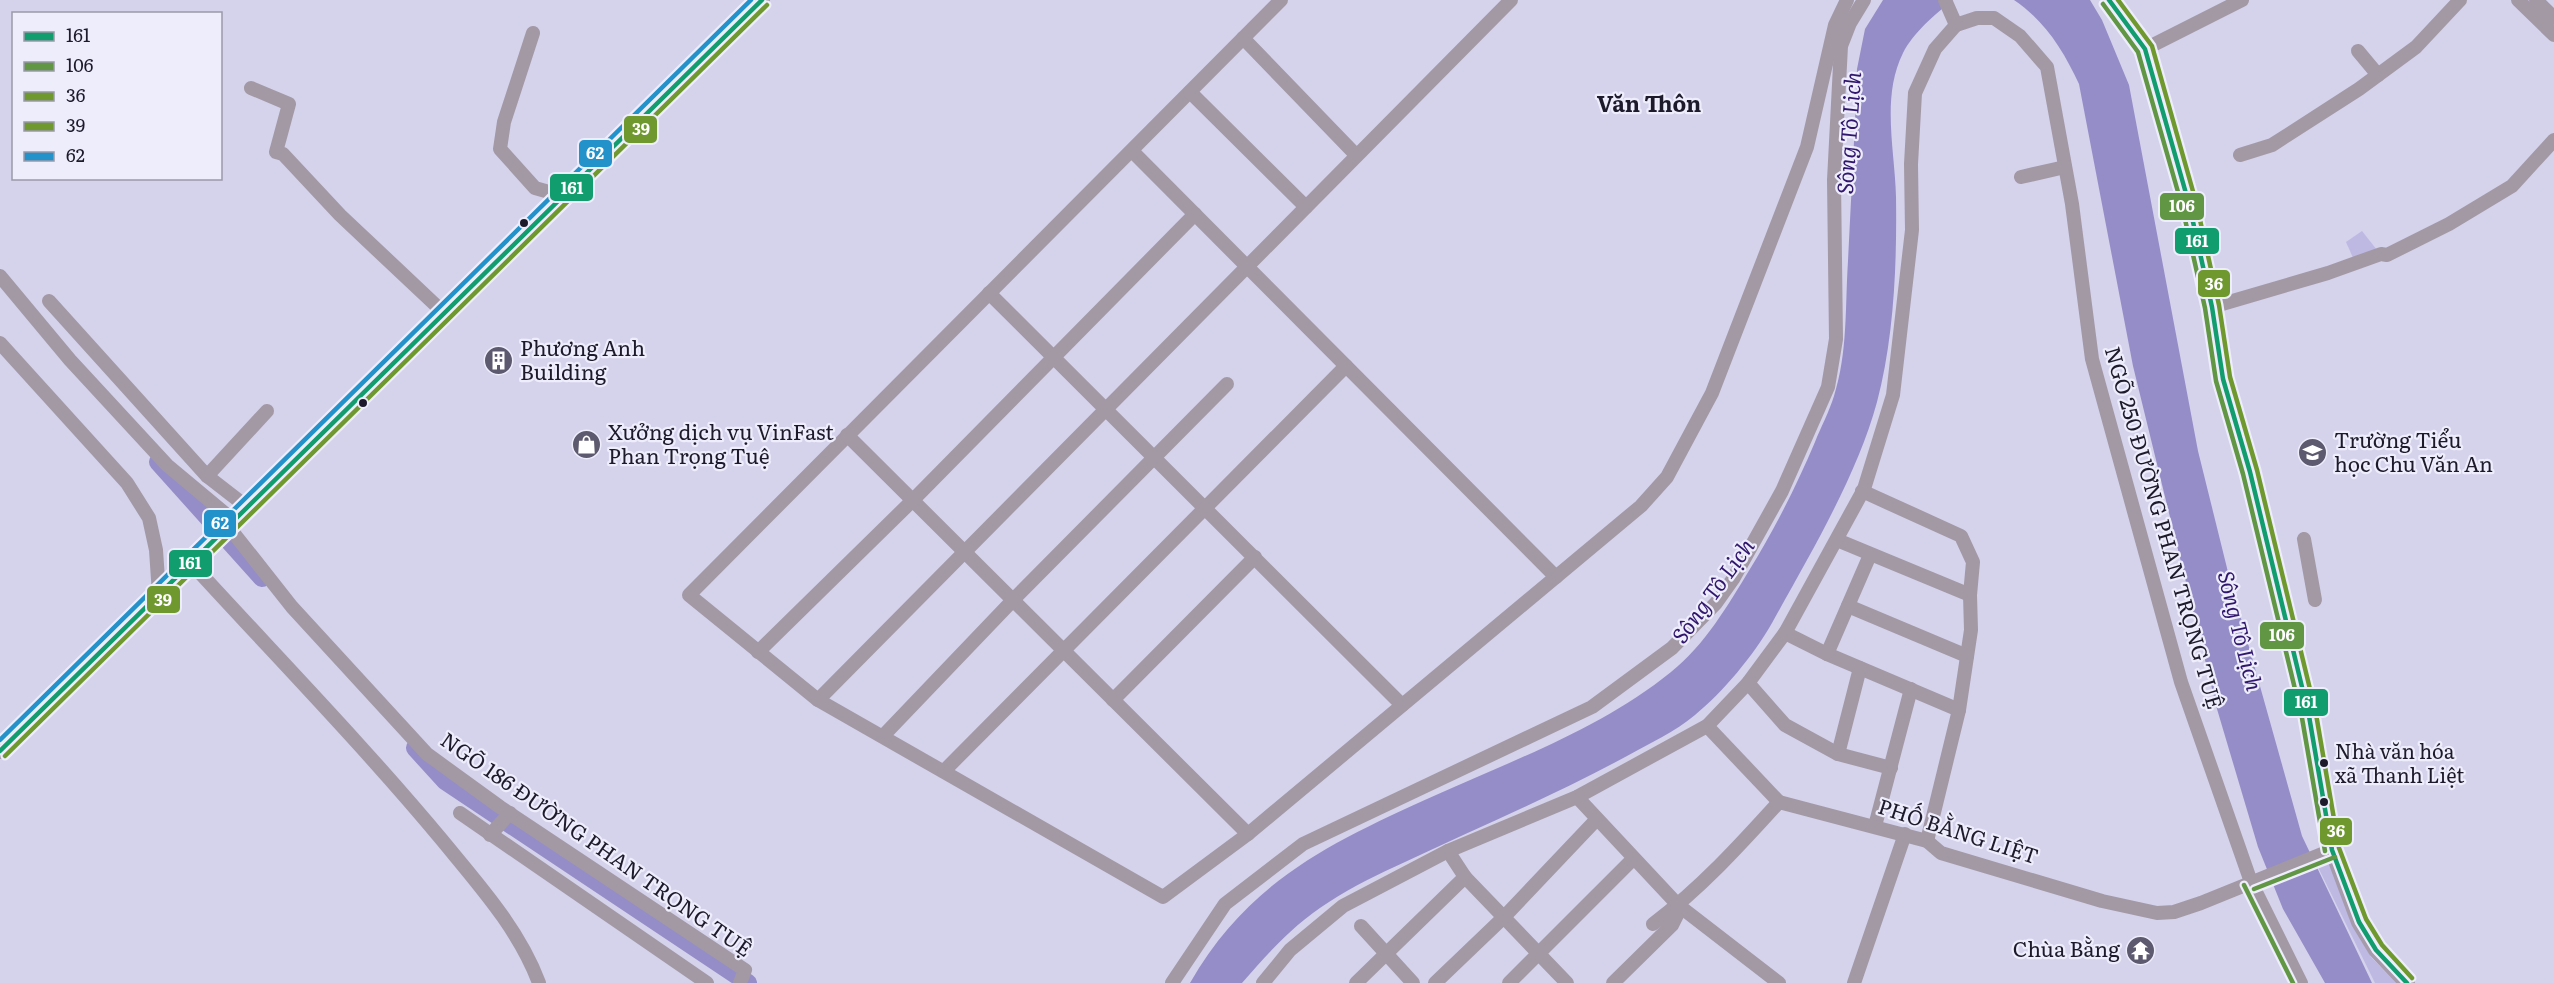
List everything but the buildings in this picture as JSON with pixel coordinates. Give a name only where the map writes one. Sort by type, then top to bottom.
[{"type":"main road","points":[[0,751],[762,0]]},
{"type":"main road","points":[[2109,0],[2145,50],[2189,204],[2212,307],[2223,379],[2250,472],[2309,716],[2329,852],[2359,922],[2376,950],[2407,983]]},
{"type":"street","points":[[1281,0],[689,596],[818,700],[1163,897],[1248,834],[1641,506],[1667,477],[1712,393],[1807,147],[1835,25],[1848,0]]},
{"type":"street","points":[[1172,983],[1225,904],[1303,844],[1592,707],[1672,648],[1716,603],[1733,579],[1782,492],[1828,387],[1836,339],[1834,180],[1841,46],[1850,23],[1864,0]]},
{"type":"street","points":[[2145,50],[2242,0]]},
{"type":"street","points":[[2240,155],[2272,145],[2293,133],[2378,75],[2416,47],[2460,0]]},
{"type":"street","points":[[2518,0],[2554,35]]},
{"type":"street","points":[[2536,0],[2554,18]]},
{"type":"street","points":[[818,700],[1506,2]]},
{"type":"street","points":[[1263,983],[1290,950],[1343,906],[1448,851],[1577,796],[1707,726],[1748,683],[1785,633],[1862,491],[1893,395],[1912,230],[1911,164],[1915,93],[1935,49],[1956,25],[1947,4]]},
{"type":"street","name":"NGÕ 250 ĐƯỜNG PHAN TRỌNG TUỆ","points":[[1956,25],[1977,18],[1994,18],[2020,36],[2047,67],[2065,167],[2092,358],[2181,682],[2254,881]]},
{"type":"street","points":[[533,33],[504,122],[500,149],[535,188],[563,196]]},
{"type":"street","points":[[1243,38],[1359,152]]},
{"type":"street","points":[[2358,51],[2378,75]]},
{"type":"street","points":[[251,88],[289,104],[276,152],[283,154],[340,215],[444,313]]},
{"type":"street","points":[[1190,92],[1306,207]]},
{"type":"street","points":[[2212,307],[2341,269],[2381,254],[2387,255],[2448,224],[2512,186],[2554,140]]},
{"type":"street","points":[[1132,151],[1556,577]]},
{"type":"street","points":[[2021,177],[2065,167]]},
{"type":"street","points":[[758,652],[913,500],[1195,214]]},
{"type":"street","name":"NGÕ 186 ĐƯỜNG PHAN TRỌNG TUỆ","points":[[0,276],[70,360],[167,465],[230,525],[292,607],[427,753],[505,818],[745,970],[742,979]]},
{"type":"street","points":[[989,293],[1402,705]]},
{"type":"street","points":[[49,301],[207,476],[247,507]]},
{"type":"street","points":[[0,343],[127,483],[149,518],[156,550],[159,594]]},
{"type":"street","points":[[944,771],[1346,366]]},
{"type":"street","points":[[883,736],[1013,600],[1227,384]]},
{"type":"street","points":[[207,476],[267,411]]},
{"type":"street","points":[[847,435],[1248,834]]},
{"type":"street","points":[[1862,491],[1961,536],[1973,562],[1970,595],[1971,630],[1959,710],[1927,841]]},
{"type":"street","points":[[2304,539],[2315,600]]},
{"type":"street","points":[[1837,540],[1970,595]]},
{"type":"street","points":[[1827,654],[1870,555]]},
{"type":"street","points":[[1113,700],[1255,557]]},
{"type":"street","points":[[191,563],[432,828],[483,890],[507,924],[539,983]]},
{"type":"street","points":[[1848,606],[1967,656]]},
{"type":"street","points":[[1785,633],[1827,654],[1959,710]]},
{"type":"street","points":[[1838,754],[1860,668]]},
{"type":"street","points":[[1748,683],[1785,725],[1838,754],[1891,768]]},
{"type":"street","points":[[1875,826],[1911,689]]},
{"type":"street","points":[[1653,924],[1678,905],[1742,843],[1779,802],[1707,726]]},
{"type":"street","points":[[1577,796],[1596,820],[1678,905],[1779,983]]},
{"type":"street","name":"PHỐ BẰNG LIỆT","points":[[1779,802],[1905,834],[1927,841],[1941,853],[2102,901],[2157,913],[2174,912],[2329,852]]},
{"type":"street","points":[[460,813],[707,983]]},
{"type":"street","points":[[490,835],[505,818]]},
{"type":"street","points":[[1435,983],[1504,917],[1596,820]]},
{"type":"street","points":[[1854,983],[1905,834]]},
{"type":"street","points":[[1448,851],[1465,877],[1568,983]]},
{"type":"street","points":[[1509,983],[1634,859]]},
{"type":"street","points":[[1356,983],[1465,877]]},
{"type":"street","points":[[2254,881],[2301,983]]},
{"type":"street","points":[[1613,983],[1672,925],[1678,905]]},
{"type":"street","points":[[1361,926],[1413,983]]},
{"type":"shaded area","points":[[2362,231],[2377,250],[2354,260],[2346,242]]},
{"type":"shaded area","points":[[2329,858],[2362,941],[2371,957],[2396,983],[2375,983],[2317,865]]},
{"type":"water","points":[[1883,0],[1953,0],[1912,38],[1896,70],[1892,88],[1891,124],[1896,197],[1896,248],[1891,327],[1883,378],[1868,430],[1845,487],[1801,571],[1756,648],[1717,695],[1671,732],[1572,784],[1347,891],[1293,929],[1242,983],[1190,983],[1213,947],[1239,917],[1266,891],[1296,868],[1362,830],[1558,741],[1616,710],[1671,672],[1695,650],[1715,624],[1759,554],[1785,507],[1834,396],[1842,363],[1845,329],[1857,69],[1865,29]]},
{"type":"water","name":"Sông Tô Lịch","points":[[2014,0],[2090,0],[2102,20],[2129,85],[2198,451],[2228,572],[2302,836],[2372,983],[2325,983],[2283,909],[2258,847],[2217,709],[2133,366],[2079,84],[2052,37],[2035,17]]},
{"type":"waterway","points":[[158,462],[262,578]]},
{"type":"waterway","points":[[415,748],[445,781],[748,983]]},
{"type":"transit line","name":"62","points":[[0,740],[751,0]]},
{"type":"transit line","name":"161","points":[[0,751],[762,0]]},
{"type":"transit line","name":"161","points":[[2109,0],[2145,49],[2189,204],[2212,307],[2223,379],[2250,472],[2309,716],[2332,850],[2359,922],[2376,950],[2407,983]]},
{"type":"transit line","name":"36","points":[[2118,0],[2152,46],[2196,202],[2219,305],[2230,377],[2257,470],[2316,714],[2339,848],[2366,919],[2382,945],[2412,978]]},
{"type":"transit line","name":"106","points":[[2103,4],[2138,52],[2182,206],[2205,308],[2216,381],[2243,474],[2302,718],[2325,851]]},
{"type":"transit line","name":"39","points":[[5,756],[767,5]]},
{"type":"transit line","name":"106","points":[[2254,889],[2335,857]]},
{"type":"transit line","name":"106","points":[[2244,885],[2293,983]]},
{"type":"place","name":"Phương Anh Building","points":[[499,361]]},
{"type":"place","name":"Xưởng dịch vụ VinFast Phan Trọng Tuệ","points":[[587,445]]},
{"type":"place","name":"Trường Tiểu học Chu Văn An","points":[[2313,453]]},
{"type":"place","name":"Nhà văn hóa xã Thanh Liệt","points":[[2324,763]]},
{"type":"place","name":"Chùa Bằng","points":[[2141,950]]},
{"type":"district","name":"Văn Thôn","points":[[1649,104]]}]
